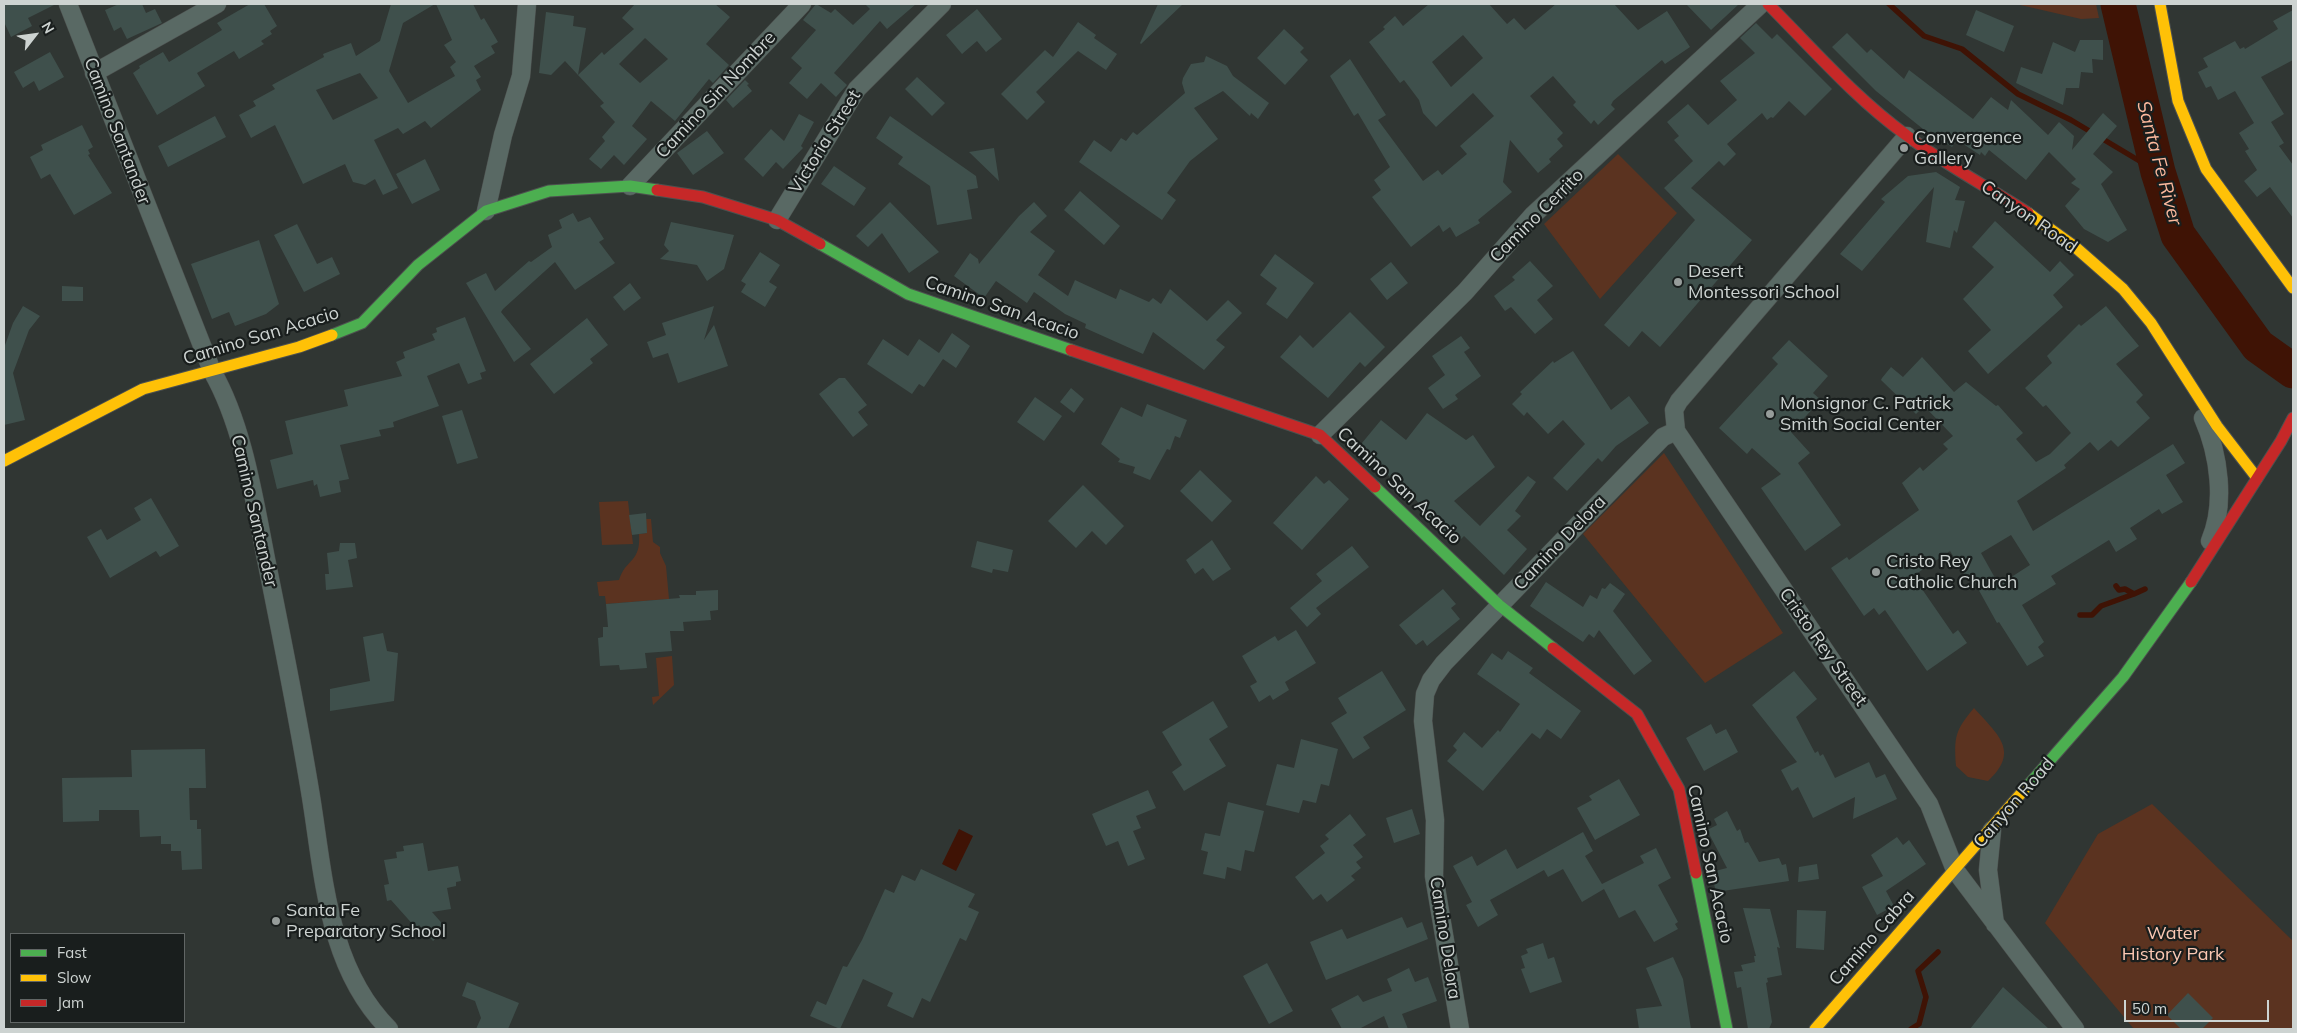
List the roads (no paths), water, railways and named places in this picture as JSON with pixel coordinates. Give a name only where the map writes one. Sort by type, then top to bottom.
[{"type":"street","name":"Camino Santander","points":[[68,4],[212,371],[224,393],[245,463],[260,525],[295,701],[333,927],[345,965],[365,1000],[389,1029]]},
{"type":"street","points":[[94,73],[217,4]]},
{"type":"street","points":[[486,211],[503,135],[521,76],[526,4]]},
{"type":"street","name":"Camino Sin Nombre","points":[[630,186],[802,4]]},
{"type":"street","name":"Victoria Street","points":[[777,220],[857,89],[942,4]]},
{"type":"street","name":"Camino Cerrito","points":[[1320,436],[1465,292],[1534,215],[1761,4]]},
{"type":"street","name":"Canyon Road","points":[[1768,4],[1866,102],[1907,136],[2028,213],[2098,266],[2123,289],[2145,316],[2218,426],[2257,478],[2156,636],[2123,678],[1992,830],[1955,870]]},
{"type":"street","points":[[2160,4],[2178,101],[2206,169],[2293,288]]},
{"type":"street","points":[[1676,431],[1674,410],[1679,401],[1907,136]]},
{"type":"street","name":"Camino San Acacio","points":[[4,461],[143,388],[299,347],[362,323],[418,265],[486,211],[549,192],[630,186],[703,197],[777,220],[908,294],[1320,436],[1499,605],[1637,714],[1679,789],[1727,1029]]},
{"type":"street","name":"Canyon Road","points":[[2181,370],[2207,426],[2217,459],[2220,484],[2214,532],[2194,578]]},
{"type":"street","points":[[2257,478],[2293,418]]},
{"type":"street","name":"Camino Delora","points":[[1460,1029],[1434,876],[1435,820],[1423,721],[1423,704],[1431,680],[1444,663],[1499,605],[1663,437],[1676,431]]},
{"type":"street","name":"Cristo Rey Street","points":[[1676,431],[1930,804],[1955,870]]},
{"type":"street","points":[[1992,830],[1988,870],[1995,924]]},
{"type":"street","points":[[1955,870],[2075,1029]]},
{"type":"street","name":"Camino Cabra","points":[[1815,1029],[1955,870]]},
{"type":"waterway","points":[[1889,4],[1924,36],[1962,49],[2018,94],[2071,120],[2158,172]]},
{"type":"waterway","name":"Santa Fe River","points":[[2118,4],[2158,172],[2178,235],[2258,346],[2293,371]]},
{"type":"waterway","points":[[2116,586],[2119,590],[2125,589],[2134,594],[2145,589]]},
{"type":"waterway","points":[[2080,615],[2092,615],[2101,606],[2134,594]]},
{"type":"waterway","points":[[1911,1029],[1919,1024],[1926,997],[1918,971],[1938,952]]},
{"type":"place","name":"Convergence Gallery","points":[[1904,148]]},
{"type":"place","name":"Desert Montessori School","points":[[1678,282]]},
{"type":"place","name":"Monsignor C. Patrick Smith Social Center","points":[[1770,414]]},
{"type":"place","name":"Cristo Rey Catholic Church","points":[[1876,572]]},
{"type":"place","name":"Santa Fe Preparatory School","points":[[276,921]]},
{"type":"park label","name":"Water History Park","points":[[2173,944]]}]
